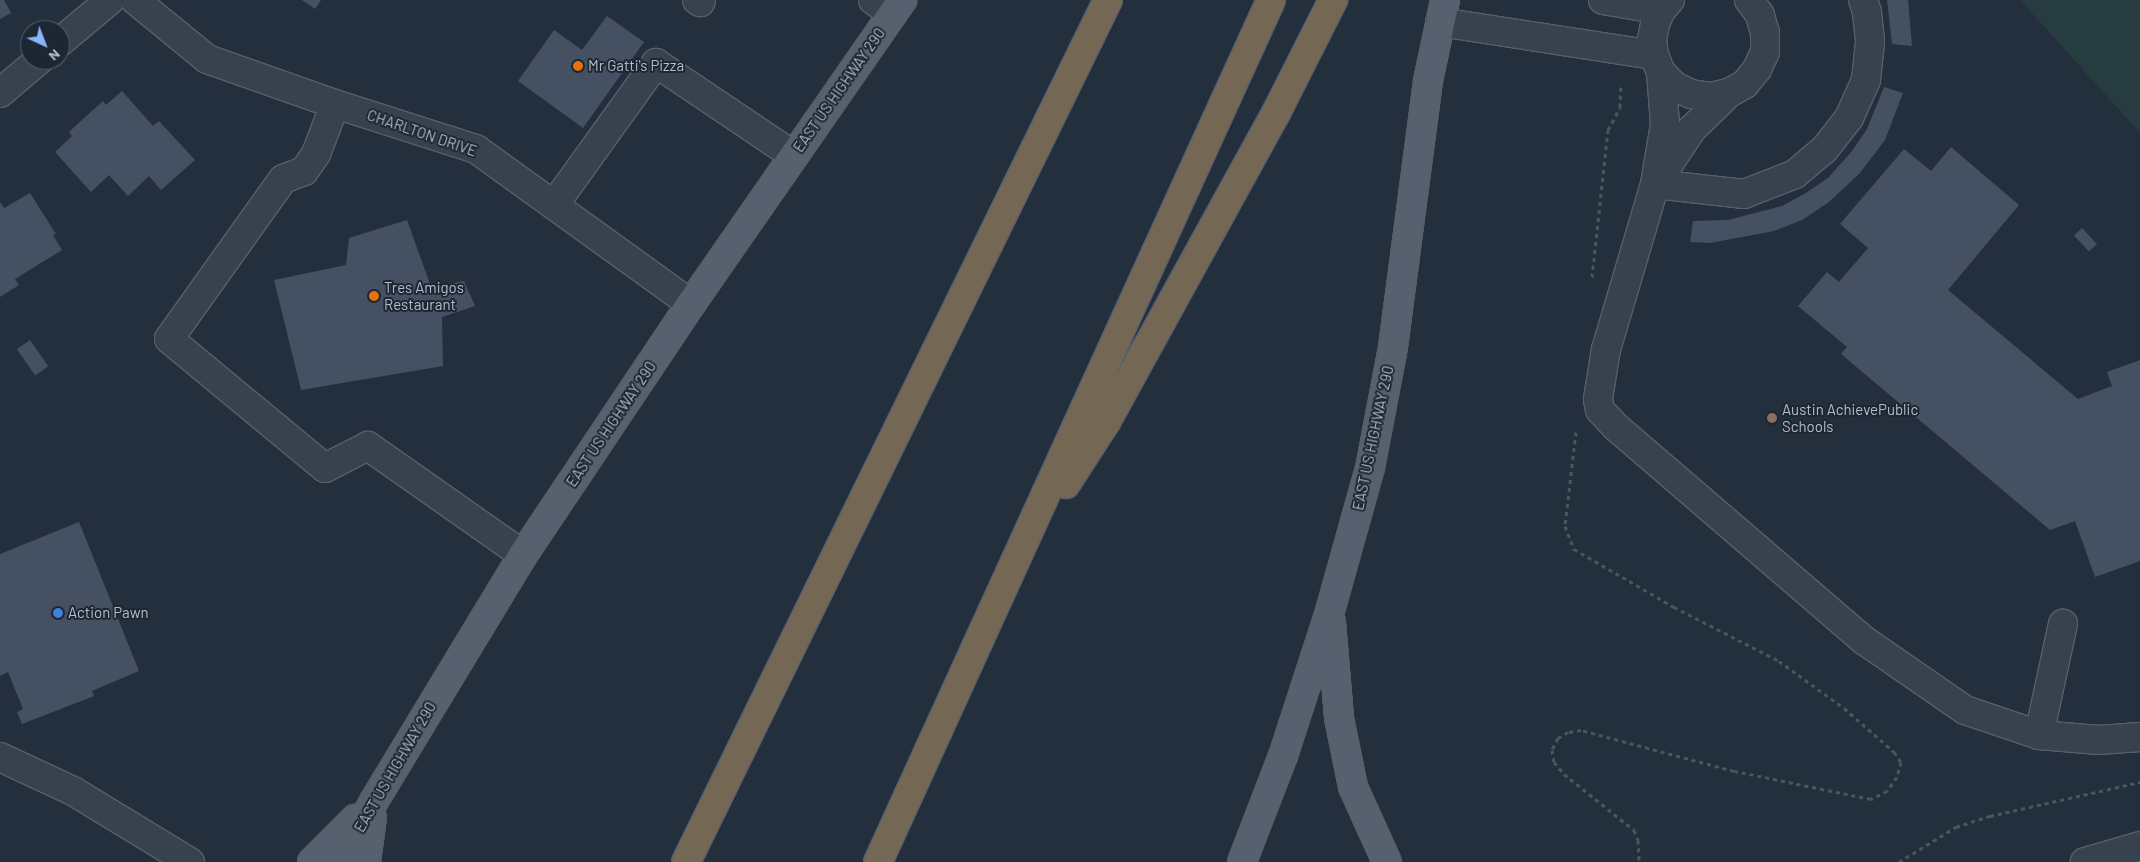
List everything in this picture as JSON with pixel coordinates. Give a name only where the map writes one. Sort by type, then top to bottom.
[{"type":"highway","points":[[686,862],[1108,0]]},
{"type":"highway","points":[[878,862],[1271,0]]},
{"type":"highway","points":[[1015,563],[1106,422],[1276,113],[1333,0]]},
{"type":"main road","name":"EAST US HIGHWAY 290","points":[[341,862],[374,801],[523,555],[793,155],[890,5]]},
{"type":"main road","name":"EAST US HIGHWAY 290","points":[[1242,862],[1283,756],[1330,611],[1370,468],[1392,356],[1428,81],[1443,11]]},
{"type":"main road","points":[[1330,611],[1339,718],[1353,787],[1387,862]]},
{"type":"main road","points":[[312,862],[374,801]]},
{"type":"main road","points":[[366,862],[374,801]]},
{"type":"street","points":[[70,34],[110,0]]},
{"type":"street","name":"CHARLTON DRIVE","points":[[136,0],[207,59],[334,104],[476,149],[691,304]]},
{"type":"street","points":[[697,0],[700,2],[701,0]]},
{"type":"street","points":[[1603,0],[1666,5],[1654,24],[1652,39],[1658,63],[1665,124],[1654,184],[1606,349],[1598,399],[1600,410],[1616,427],[1865,641],[1965,710],[2039,734],[2099,740],[2140,737]]},
{"type":"street","points":[[1654,184],[1692,129],[1729,93],[1745,84],[1758,69],[1764,52],[1765,33],[1760,15],[1749,0]]},
{"type":"street","points":[[1654,184],[1744,194],[1795,174],[1824,150],[1849,118],[1866,80],[1870,40],[1867,12],[1863,0]]},
{"type":"street","points":[[1443,11],[1658,63],[1674,86],[1691,94],[1710,97],[1729,93]]},
{"type":"street","points":[[554,206],[656,63],[793,155]]},
{"type":"street","points":[[0,93],[27,70]]},
{"type":"street","points":[[334,104],[316,154],[304,171],[283,179],[169,339],[325,468],[368,446],[523,555]]},
{"type":"street","points":[[2039,734],[2063,624]]},
{"type":"street","points":[[0,757],[73,791],[190,862]]},
{"type":"street","points":[[2085,862],[2140,846]]},
{"type":"path","points":[[1591,282],[1608,130],[1620,106],[1621,84]]},
{"type":"path","points":[[1577,424],[1565,526],[1574,549],[1674,607],[1779,661],[1844,708],[1894,752],[1901,762],[1896,777],[1887,791],[1871,799],[1734,771],[1580,730],[1568,732],[1558,738],[1552,750],[1554,762],[1564,774],[1634,830],[1638,840],[1639,862]]},
{"type":"path","points":[[1899,862],[1956,827],[1990,816],[2140,782]]},
{"type":"green space","points":[[2020,0],[2140,0],[2140,133]]},
{"type":"building","points":[[0,0],[4,0],[11,13],[0,19]]},
{"type":"building","points":[[302,0],[321,0],[315,9]]},
{"type":"building","points":[[1887,0],[1908,0],[1912,46],[1892,44]]},
{"type":"building","name":"Mr Gatti's Pizza","points":[[607,16],[644,42],[583,128],[518,81],[554,30],[582,50]]},
{"type":"building","points":[[1884,87],[1903,93],[1885,140],[1860,173],[1829,202],[1802,220],[1774,231],[1710,243],[1690,242],[1693,221],[1728,220],[1782,206],[1828,178],[1852,151],[1867,129]]},
{"type":"building","points":[[122,91],[153,126],[159,121],[195,160],[161,190],[149,176],[128,196],[109,175],[91,192],[55,152],[72,136],[69,132],[83,119],[103,101],[106,105]]},
{"type":"building","points":[[1951,147],[2019,205],[1948,290],[2078,399],[2112,386],[2107,372],[2140,360],[2140,561],[2095,577],[2075,521],[2050,530],[1841,354],[1847,347],[1798,306],[1827,272],[1839,282],[1868,248],[1840,224],[1904,149],[1931,171]]},
{"type":"building","points":[[30,193],[56,234],[53,235],[62,250],[15,279],[19,285],[0,297],[0,202],[4,208]]},
{"type":"building","name":"Tres Amigos Restaurant","points":[[407,220],[431,287],[464,281],[475,306],[442,317],[443,366],[301,390],[274,280],[346,265],[349,238]]},
{"type":"building","points":[[2082,228],[2097,244],[2089,252],[2074,236]]},
{"type":"building","points":[[30,340],[48,366],[35,375],[17,349]]},
{"type":"building","name":"Action Pawn","points":[[79,522],[139,671],[92,691],[94,696],[22,724],[17,712],[23,709],[8,672],[0,676],[0,554]]},
{"type":"place","name":"Mr Gatti's Pizza","points":[[578,66]]},
{"type":"place","name":"Tres Amigos Restaurant","points":[[374,296]]},
{"type":"place","name":"Austin AchievePublic Schools","points":[[1772,418]]},
{"type":"place","name":"Action Pawn","points":[[58,613]]}]
